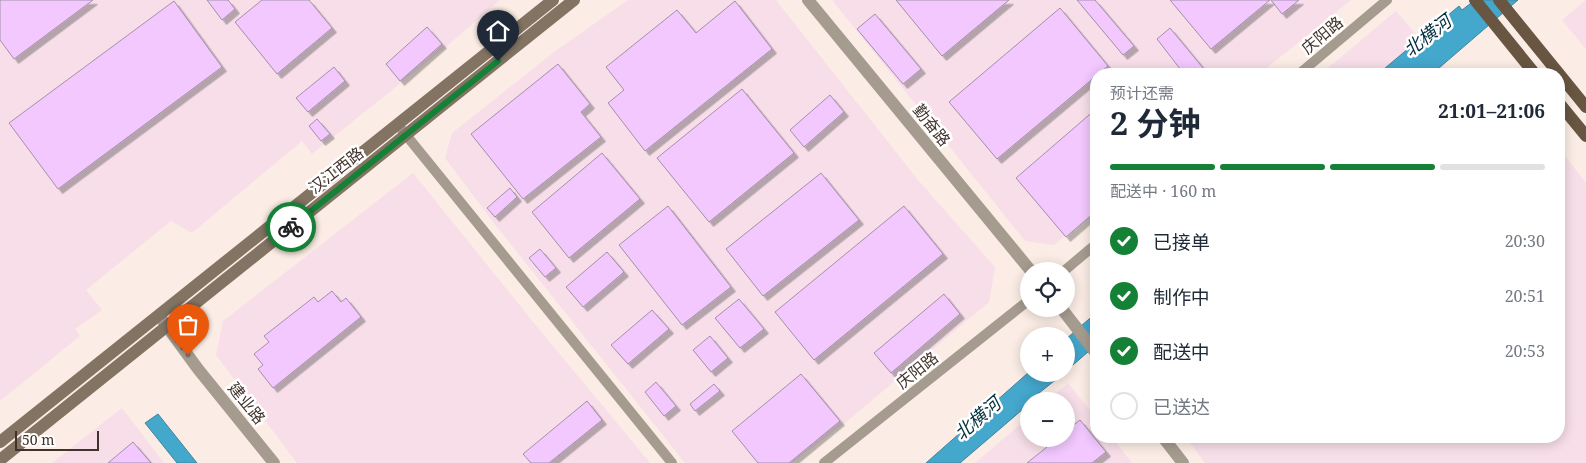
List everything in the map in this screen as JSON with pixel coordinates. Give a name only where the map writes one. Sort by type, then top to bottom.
[{"type":"main road","name":"汉江西路","points":[[402,130],[553,0]]},
{"type":"main road","name":"汉江西路","points":[[0,442],[162,321],[402,130],[574,0]]},
{"type":"main road","points":[[1475,0],[1530,68]]},
{"type":"main road","points":[[1499,0],[1554,68]]},
{"type":"main road","points":[[1565,81],[1586,107]]},
{"type":"main road","points":[[1565,110],[1586,136]]},
{"type":"main road","name":"汉江西路","points":[[0,460],[162,321]]},
{"type":"street","name":"勤奋路","points":[[808,0],[1024,262]]},
{"type":"street","name":"庆阳路","points":[[1306,68],[1387,0]]},
{"type":"street","points":[[402,130],[672,463]]},
{"type":"street","points":[[1075,262],[1090,249]]},
{"type":"street","name":"庆阳路","points":[[824,463],[1020,307]]},
{"type":"street","points":[[1069,317],[1090,345]]},
{"type":"street","name":"建业路","points":[[162,321],[274,463]]},
{"type":"street","points":[[1167,443],[1183,463]]},
{"type":"shaded area","points":[[0,0],[500,0],[447,46],[312,154],[302,141],[192,233],[171,221],[86,290],[102,310],[75,329],[80,336],[0,401]]},
{"type":"shaded area","points":[[628,0],[776,0],[918,180],[995,267],[989,302],[846,422],[792,463],[685,463],[493,222],[445,158],[452,133],[554,52]]},
{"type":"shaded area","points":[[832,0],[1351,0],[1266,68],[1090,68],[1090,215],[1054,245],[1025,241]]},
{"type":"shaded area","points":[[1586,0],[1586,49],[1562,20]]},
{"type":"shaded area","points":[[1396,11],[1445,68],[1328,68]]},
{"type":"shaded area","points":[[1565,156],[1586,183],[1586,463],[1205,463],[1190,443],[1565,443]]},
{"type":"shaded area","points":[[413,173],[650,463],[297,463],[216,355],[223,321]]},
{"type":"shaded area","points":[[1068,383],[1090,410],[1090,443],[1116,443],[1132,463],[975,463],[1020,425],[1020,447],[1075,447],[1075,392],[1058,392]]},
{"type":"shaded area","points":[[122,408],[164,463],[52,463]]},
{"type":"water","name":"北横河","points":[[1475,0],[1518,0],[1439,68],[1385,68],[1459,6],[1462,10]]},
{"type":"water","points":[[1090,318],[1090,350],[1075,363],[1075,331]]},
{"type":"water","name":"北横河","points":[[1020,380],[1020,382],[1053,382],[1040,392],[1020,392],[1020,412],[960,463],[926,463]]},
{"type":"water","points":[[158,414],[197,463],[177,463],[145,423]]},
{"type":"building","points":[[0,0],[93,0],[14,59],[0,40]]},
{"type":"building","points":[[207,0],[228,0],[235,9],[222,20]]},
{"type":"building","points":[[262,0],[309,0],[332,28],[277,74],[235,22]]},
{"type":"building","points":[[896,0],[1009,0],[942,56]]},
{"type":"building","points":[[1077,0],[1095,0],[1134,46],[1123,55]]},
{"type":"building","points":[[1170,0],[1270,0],[1211,49]]},
{"type":"building","points":[[1271,0],[1299,0],[1282,14]]},
{"type":"building","points":[[174,1],[222,67],[58,189],[9,123]]},
{"type":"building","points":[[735,1],[772,49],[645,151],[608,103],[624,90],[606,67],[677,10],[696,33]]},
{"type":"building","points":[[1060,8],[1108,66],[1106,68],[1090,68],[1090,81],[997,159],[949,102]]},
{"type":"building","points":[[875,14],[921,69],[903,84],[857,29]]},
{"type":"building","points":[[427,27],[442,44],[400,81],[386,64]]},
{"type":"building","points":[[1170,28],[1203,68],[1179,68],[1157,39]]},
{"type":"building","points":[[558,64],[590,104],[581,112],[601,137],[523,199],[471,134]]},
{"type":"building","points":[[334,67],[345,81],[308,112],[296,98]]},
{"type":"building","points":[[742,89],[794,153],[709,222],[657,158]]},
{"type":"building","points":[[830,95],[844,112],[804,147],[790,130]]},
{"type":"building","points":[[1090,114],[1090,216],[1066,237],[1016,178]]},
{"type":"building","points":[[317,119],[330,134],[321,141],[309,126]]},
{"type":"building","points":[[602,153],[640,199],[569,258],[532,212]]},
{"type":"building","points":[[821,173],[859,220],[763,296],[726,249]]},
{"type":"building","points":[[510,188],[517,197],[495,217],[487,208]]},
{"type":"building","points":[[668,206],[731,287],[682,325],[619,245]]},
{"type":"building","points":[[904,206],[943,254],[814,360],[775,312]]},
{"type":"building","points":[[540,249],[556,268],[545,277],[529,258]]},
{"type":"building","points":[[607,252],[624,272],[583,307],[566,287]]},
{"type":"building","points":[[332,291],[341,302],[346,298],[361,317],[273,388],[258,369],[263,365],[254,354],[269,342],[264,336],[314,297],[318,302]]},
{"type":"building","points":[[944,294],[960,314],[891,373],[874,353]]},
{"type":"building","points":[[739,299],[764,329],[740,348],[715,318]]},
{"type":"building","points":[[652,310],[669,329],[628,364],[611,345]]},
{"type":"building","points":[[710,336],[728,358],[711,372],[693,350]]},
{"type":"building","points":[[801,374],[840,421],[789,463],[758,463],[732,431]]},
{"type":"building","points":[[656,382],[676,406],[664,416],[645,392]]},
{"type":"building","points":[[714,384],[720,391],[695,411],[690,404]]},
{"type":"building","points":[[587,401],[602,420],[549,463],[531,463],[523,454]]},
{"type":"building","points":[[1080,420],[1090,432],[1090,443],[1099,443],[1106,452],[1092,463],[1027,463],[1047,447],[1075,447],[1075,424]]},
{"type":"building","points":[[133,442],[151,463],[108,463]]},
{"type":"way so far","points":[[188,355],[166,326],[291,227]]},
{"type":"route","points":[[291,227],[498,61]]}]
